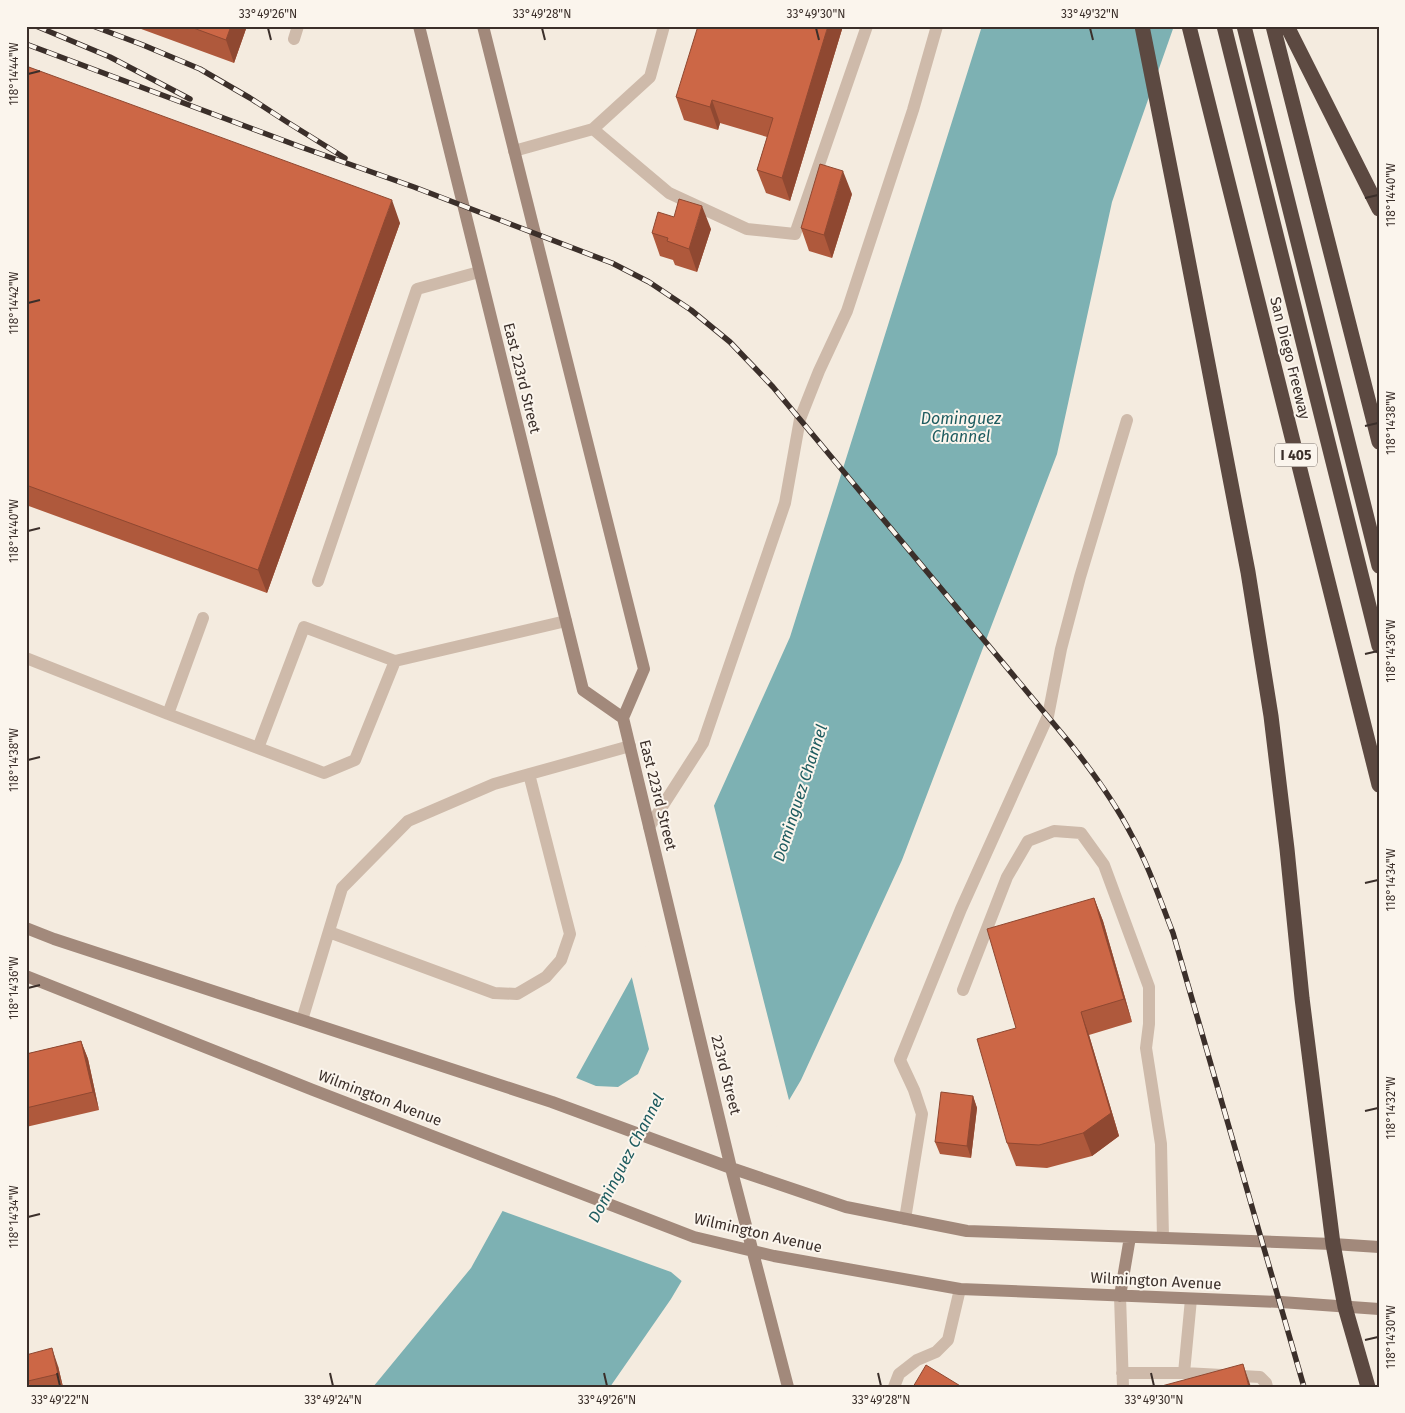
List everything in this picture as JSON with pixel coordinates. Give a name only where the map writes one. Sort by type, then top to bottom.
[{"type":"highway","points":[[1142,26],[1182,223],[1248,572],[1271,716],[1303,1008],[1333,1244],[1345,1306],[1368,1387]]},
{"type":"highway","name":"San Diego Freeway","points":[[1189,26],[1379,785]]},
{"type":"highway","points":[[1224,26],[1379,646]]},
{"type":"highway","points":[[1273,26],[1379,442]]},
{"type":"highway","points":[[1287,26],[1379,209]]},
{"type":"highway","points":[[1244,27],[1379,566]]},
{"type":"main road","name":"East 223rd Street","points":[[419,26],[583,690],[622,718],[662,879]]},
{"type":"main road","points":[[483,26],[644,669],[622,718]]},
{"type":"main road","name":"223rd Street","points":[[662,879],[731,1168],[788,1387]]},
{"type":"main road","points":[[26,928],[54,939],[552,1102],[731,1168],[846,1207],[967,1231],[1379,1247]]},
{"type":"main road","name":"Wilmington Avenue","points":[[26,976],[694,1237],[754,1252],[960,1289],[1379,1309]]},
{"type":"main road","points":[[1120,1296],[1130,1237]]},
{"type":"lane","points":[[514,151],[593,129],[650,77],[664,26]]},
{"type":"lane","points":[[593,129],[669,193],[747,229],[795,234],[867,26]]},
{"type":"lane","points":[[649,827],[703,743],[785,503],[800,419],[819,370],[847,311],[913,110],[937,26]]},
{"type":"lane","points":[[318,581],[417,289],[479,272]]},
{"type":"lane","points":[[905,1219],[922,1114],[914,1090],[900,1060],[961,909],[1048,716],[1061,649],[1080,577],[1128,420]]},
{"type":"lane","points":[[168,714],[203,618]]},
{"type":"lane","points":[[258,748],[304,627],[396,661],[566,621]]},
{"type":"lane","points":[[26,658],[324,773],[354,760],[396,661]]},
{"type":"lane","points":[[302,1020],[342,888],[408,821],[494,784],[630,746]]},
{"type":"lane","points":[[329,932],[494,993],[517,994],[546,977],[562,960],[570,934],[529,774]]},
{"type":"lane","points":[[963,990],[1007,877],[1028,841],[1054,830],[1081,833],[1104,866],[1149,986],[1149,1024],[1146,1048],[1161,1144],[1163,1238]]},
{"type":"lane","points":[[894,1387],[899,1374],[918,1360],[936,1352],[948,1340],[960,1289]]},
{"type":"lane","points":[[1120,1296],[1123,1387]]},
{"type":"lane","points":[[1184,1373],[1191,1299]]},
{"type":"lane","points":[[1122,1373],[1184,1373],[1260,1377],[1267,1387]]},
{"type":"water","name":"Dominguez Channel","points":[[982,26],[1174,26],[1112,202],[1057,454],[902,860],[801,1080],[671,1299],[610,1387],[373,1387],[471,1268],[658,930],[790,637]]},
{"type":"pier","points":[[713,802],[790,1104],[684,1283],[671,1272],[500,1210],[574,1077],[596,1086],[618,1087],[638,1074],[649,1049],[631,974],[655,929]]},
{"type":"building","points":[[188,26],[231,26],[226,40]]},
{"type":"building","points":[[698,26],[828,26],[782,178],[757,170],[773,118],[712,100],[710,107],[676,97]]},
{"type":"building","points":[[26,66],[392,200],[258,570],[26,485]]},
{"type":"building","points":[[820,164],[843,171],[824,235],[801,228]]},
{"type":"building","points":[[679,199],[702,206],[689,249],[667,241],[668,238],[652,233],[658,212],[674,217]]},
{"type":"building","points":[[1094,898],[1124,999],[1081,1012],[1111,1113],[1083,1133],[1039,1145],[1007,1143],[977,1039],[1016,1028],[987,929]]},
{"type":"building","points":[[81,1041],[93,1092],[26,1108],[26,1054]]},
{"type":"building","points":[[941,1092],[973,1096],[967,1146],[935,1142]]},
{"type":"building","points":[[52,1348],[58,1374],[28,1381],[26,1376],[26,1355]]},
{"type":"building","points":[[1243,1364],[1249,1387],[1158,1387]]},
{"type":"building","points":[[926,1365],[962,1387],[913,1387]]},
{"type":"railway","points":[[36,26],[110,57],[190,99]]},
{"type":"railway","points":[[93,26],[200,69],[345,158]]},
{"type":"railway","points":[[26,44],[301,147],[414,187],[612,263],[649,282],[691,310],[730,342],[773,387],[1069,742],[1110,798],[1137,846],[1154,883],[1173,933],[1304,1387]]}]
